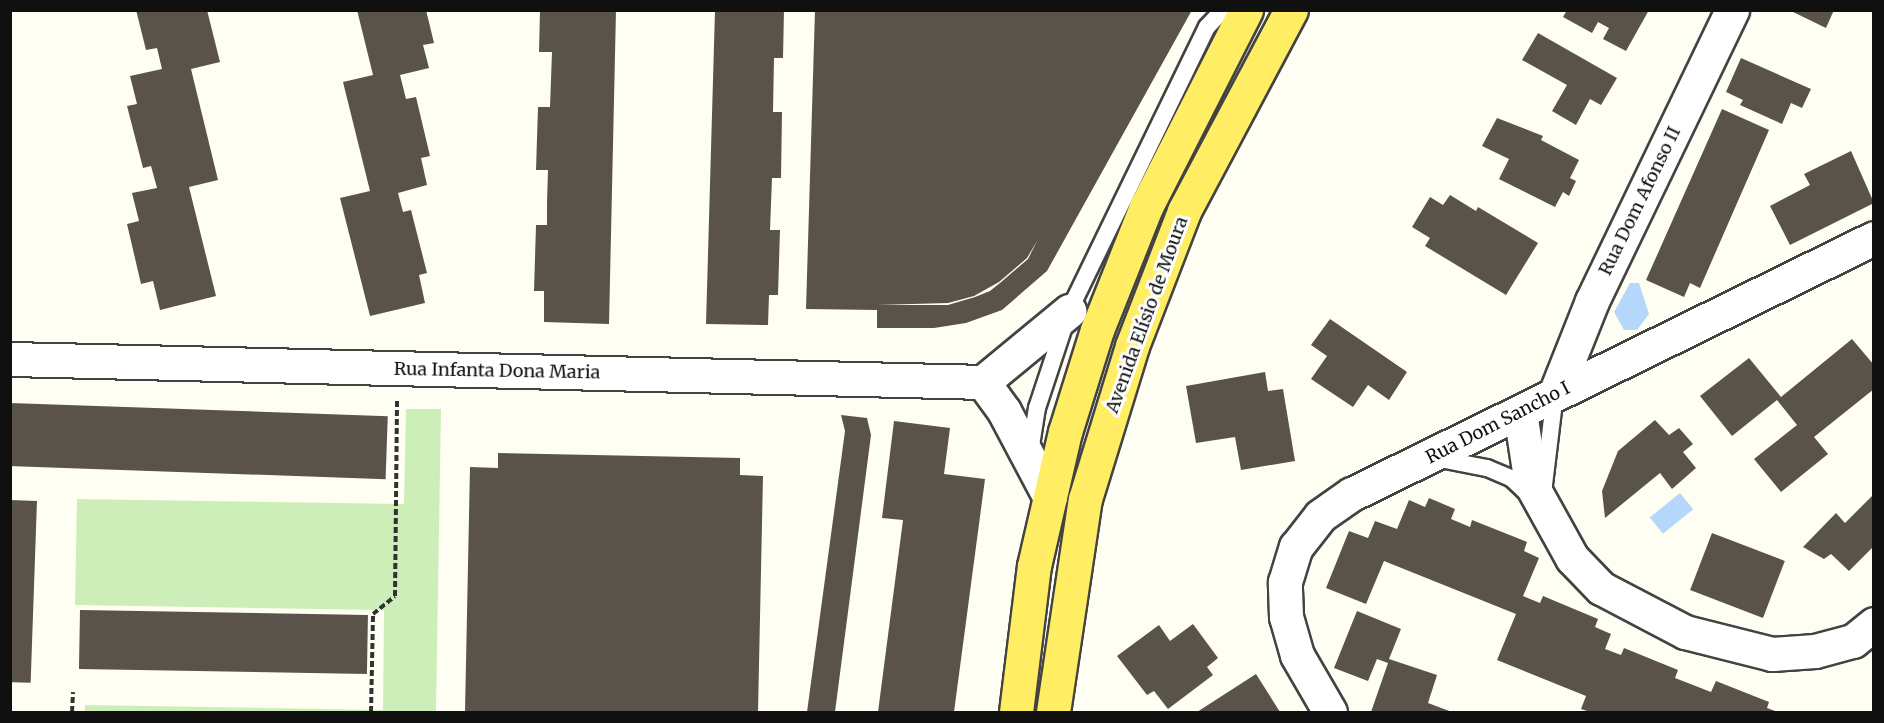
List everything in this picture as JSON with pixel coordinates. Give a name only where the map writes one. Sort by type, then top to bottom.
[{"type":"main road","name":"Avenida Elísio de Moura","points":[[1016,712],[1035,566],[1079,384],[1146,207],[1246,10]]},
{"type":"main road","name":"Avenida Elísio de Moura","points":[[1053,712],[1085,499],[1132,346],[1184,211],[1291,10]]},
{"type":"street","name":"Rua Dom Afonso II","points":[[1555,394],[1592,301],[1732,10]]},
{"type":"street","name":"Rua Dom Sancho I","points":[[1330,712],[1297,655],[1286,617],[1285,582],[1296,547],[1320,516],[1352,494],[1874,237]]},
{"type":"street","points":[[1050,498],[1029,457],[983,382],[1069,311]]},
{"type":"street","name":"Rua Infanta Dona Maria","points":[[10,359],[983,382]]},
{"type":"street","points":[[1520,412],[1526,463],[1542,506],[1572,558],[1601,588],[1685,632],[1772,654],[1815,651],[1853,641],[1874,624]]},
{"type":"lane","points":[[1029,457],[1037,408],[1069,311],[1207,27],[1222,10]]},
{"type":"lane","points":[[1542,506],[1555,394]]},
{"type":"lane","points":[[1431,457],[1479,466],[1511,478],[1542,506]]},
{"type":"path","points":[[371,712],[373,614],[395,596],[398,368]]},
{"type":"path","points":[[72,712],[73,692]]},
{"type":"green space","points":[[406,409],[441,409],[436,712],[85,712],[85,705],[383,710],[384,610],[75,605],[77,499],[404,504]]},
{"type":"water","points":[[1630,283],[1639,283],[1649,314],[1637,330],[1624,330],[1614,312]]},
{"type":"water","points":[[1680,493],[1693,509],[1663,534],[1650,518]]},
{"type":"building","points":[[136,10],[207,10],[220,62],[191,69],[218,180],[189,187],[216,296],[160,310],[153,281],[141,284],[127,224],[139,221],[132,193],[157,188],[151,166],[143,168],[127,106],[137,104],[130,76],[162,69],[157,48],[146,50]]},
{"type":"building","points":[[357,10],[426,10],[434,43],[423,45],[429,68],[400,75],[406,99],[416,97],[430,156],[421,158],[427,185],[398,193],[403,212],[411,210],[427,273],[419,275],[425,303],[370,316],[340,198],[370,191],[343,82],[373,75]]},
{"type":"building","points":[[540,10],[616,10],[609,324],[544,322],[544,291],[534,291],[536,225],[547,225],[548,170],[536,170],[538,107],[550,107],[552,52],[539,52]]},
{"type":"building","points":[[715,10],[784,10],[783,58],[774,58],[773,112],[782,112],[781,178],[772,178],[770,230],[780,230],[778,295],[769,295],[768,325],[706,324]]},
{"type":"building","points":[[815,10],[1192,10],[1047,271],[1002,310],[966,323],[934,328],[877,328],[877,310],[806,309]],"holes":[[[1037,241],[1028,259],[990,291],[975,297],[948,305],[877,305],[948,303],[974,296],[999,282],[1027,258]]]},
{"type":"building","points":[[1567,10],[1649,10],[1626,51],[1603,39],[1609,28],[1598,22],[1592,33],[1563,17]]},
{"type":"building","points":[[1789,10],[1834,10],[1826,28]]},
{"type":"building","points":[[1538,33],[1617,78],[1601,105],[1590,99],[1576,125],[1552,111],[1567,85],[1522,60]]},
{"type":"building","points":[[1741,58],[1811,89],[1802,108],[1791,103],[1782,124],[1740,105],[1743,100],[1726,92]]},
{"type":"building","points":[[1722,109],[1769,130],[1700,288],[1690,283],[1684,297],[1646,280]]},
{"type":"building","points":[[1497,118],[1543,136],[1541,140],[1579,160],[1570,178],[1576,181],[1569,196],[1563,192],[1555,207],[1499,179],[1509,159],[1482,146]]},
{"type":"building","points":[[1851,151],[1874,203],[1790,245],[1770,206],[1810,185],[1804,174]]},
{"type":"building","points":[[1450,195],[1476,211],[1478,207],[1538,243],[1506,295],[1425,246],[1430,238],[1412,227],[1430,197],[1443,205]]},
{"type":"building","points":[[1330,319],[1407,372],[1389,400],[1368,385],[1353,407],[1311,379],[1327,356],[1311,345]]},
{"type":"building","points":[[1852,339],[1874,365],[1874,389],[1814,437],[1828,454],[1781,492],[1754,459],[1797,425],[1777,400],[1732,436],[1700,396],[1749,358],[1781,397]]},
{"type":"building","points":[[1265,372],[1268,391],[1283,389],[1295,461],[1241,470],[1235,437],[1196,443],[1186,386]]},
{"type":"building","points":[[10,403],[388,416],[386,479],[10,466]]},
{"type":"building","points":[[841,415],[867,418],[871,435],[835,712],[807,712],[845,431]]},
{"type":"building","points":[[1655,420],[1669,435],[1679,428],[1693,444],[1683,452],[1696,468],[1672,489],[1660,473],[1605,518],[1602,491],[1618,451]]},
{"type":"building","points":[[894,421],[950,428],[944,474],[985,479],[954,712],[878,712],[903,520],[882,518]]},
{"type":"building","points":[[498,453],[740,458],[740,475],[763,476],[758,712],[465,712],[470,467],[498,468]]},
{"type":"building","points":[[1874,494],[1874,546],[1849,571],[1831,554],[1824,559],[1803,547],[1836,513],[1845,523]]},
{"type":"building","points":[[1429,498],[1455,509],[1451,519],[1470,527],[1472,520],[1527,542],[1524,551],[1539,558],[1523,596],[1540,603],[1543,596],[1598,619],[1595,627],[1611,634],[1605,649],[1621,655],[1624,648],[1678,670],[1675,678],[1711,692],[1716,681],[1769,702],[1767,708],[1778,712],[1590,712],[1581,709],[1586,696],[1497,660],[1516,614],[1384,561],[1366,604],[1326,588],[1349,531],[1368,538],[1375,521],[1397,529],[1409,500],[1425,507]]},
{"type":"building","points":[[10,500],[37,501],[31,683],[10,682]]},
{"type":"building","points":[[1712,533],[1785,561],[1763,618],[1690,590]]},
{"type":"building","points":[[80,610],[368,615],[367,674],[79,669]]},
{"type":"building","points":[[1357,611],[1401,629],[1389,659],[1437,675],[1428,703],[1452,712],[1371,712],[1388,663],[1377,659],[1368,681],[1334,668]]},
{"type":"building","points":[[1193,624],[1218,658],[1207,667],[1213,675],[1168,709],[1154,691],[1147,695],[1117,656],[1159,625],[1170,641]]},
{"type":"building","points":[[1256,674],[1280,712],[1197,712]]}]
